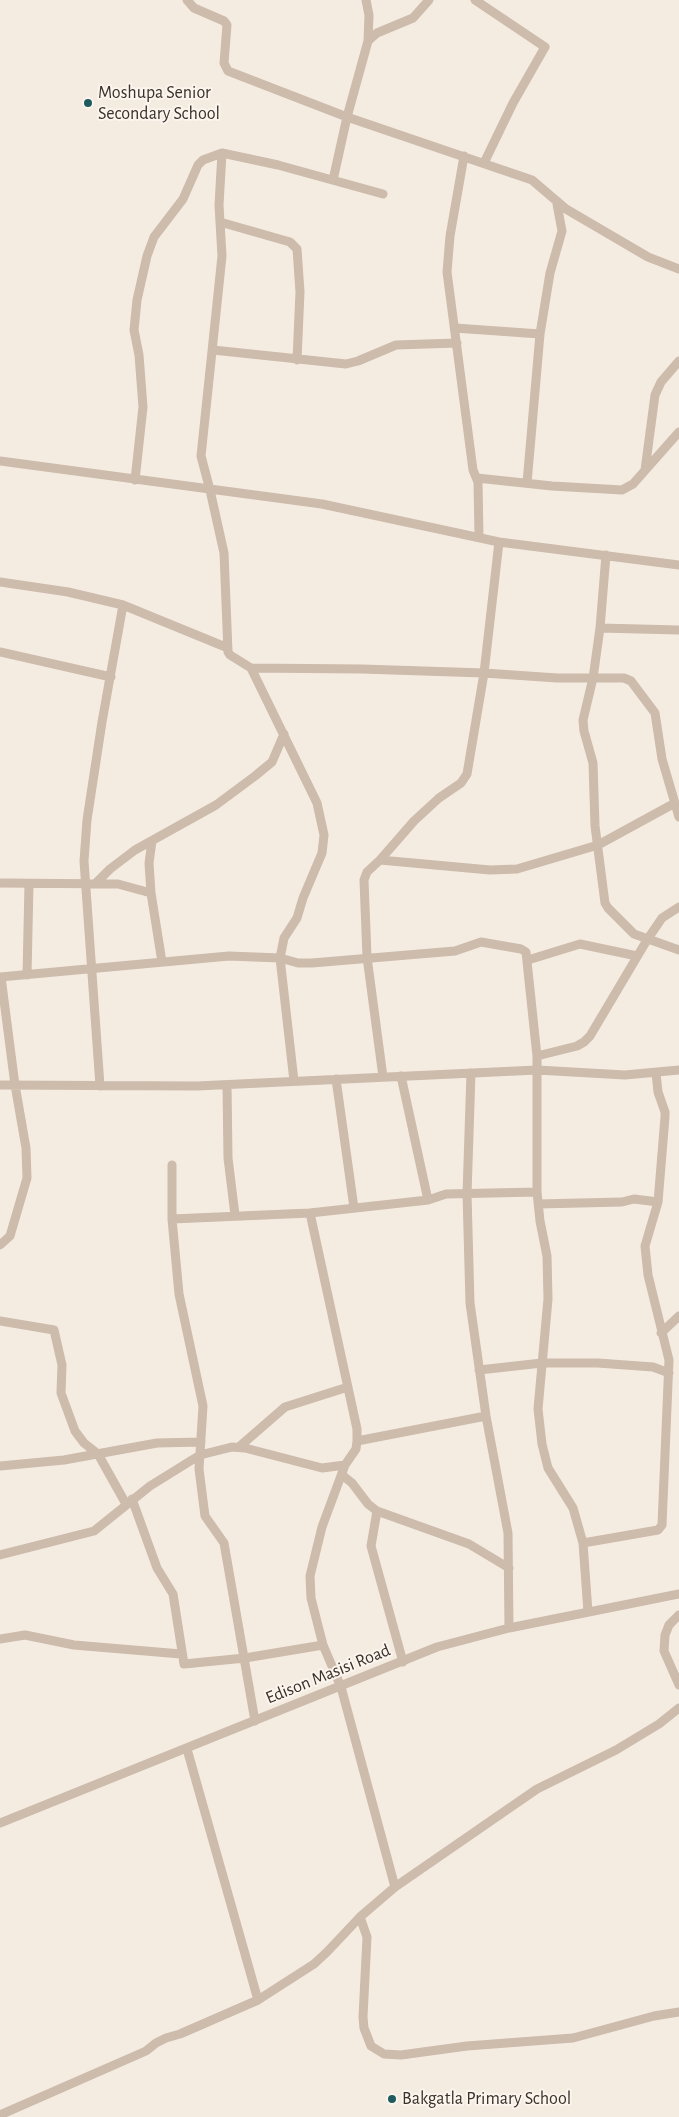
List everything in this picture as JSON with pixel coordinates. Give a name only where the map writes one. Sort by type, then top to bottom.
[{"type":"street","points":[[187,0],[194,8],[224,21],[226,25],[224,63],[228,71],[346,118],[464,156],[535,182],[557,204],[648,257],[679,269]]},
{"type":"street","points":[[333,180],[346,118],[368,41],[369,15],[366,0]]},
{"type":"street","points":[[368,41],[378,33],[413,18],[429,0]]},
{"type":"street","points":[[475,0],[544,47],[513,103],[484,163]]},
{"type":"street","points":[[222,153],[218,205],[222,256],[201,456],[224,553],[228,648],[230,655],[251,668],[362,669],[484,673],[557,678],[624,678],[631,680],[656,713],[662,759],[679,817]]},
{"type":"street","points":[[135,480],[143,408],[139,355],[134,330],[137,300],[147,256],[154,237],[183,199],[198,165],[203,160],[222,153],[278,165],[383,194]]},
{"type":"street","points":[[464,156],[447,260],[447,272],[473,470],[477,478],[479,537]]},
{"type":"street","points":[[527,483],[540,334],[550,273],[562,232],[557,204]]},
{"type":"street","points":[[220,222],[290,242],[297,249],[300,292],[297,360]]},
{"type":"street","points":[[455,328],[540,334]]},
{"type":"street","points":[[213,350],[346,364],[396,345],[457,343]]},
{"type":"street","points":[[645,470],[655,395],[661,382],[679,360]]},
{"type":"street","points":[[477,478],[622,490],[633,484],[679,432]]},
{"type":"street","points":[[0,461],[322,504],[499,542],[679,565]]},
{"type":"street","points":[[383,1077],[368,958],[362,887],[368,872],[414,821],[439,798],[461,782],[467,774],[484,673],[499,542]]},
{"type":"street","points":[[606,555],[600,628],[593,678],[583,720],[584,731],[593,763],[595,826],[605,903],[634,934],[679,950]]},
{"type":"street","points":[[0,582],[68,592],[123,605],[228,648]]},
{"type":"street","points":[[100,1086],[84,861],[87,820],[123,605]]},
{"type":"street","points":[[600,628],[679,630]]},
{"type":"street","points":[[0,652],[111,676]]},
{"type":"street","points":[[251,668],[317,803],[324,835],[324,845],[297,918],[284,938],[280,958],[294,1081]]},
{"type":"street","points":[[96,883],[123,860],[216,805],[255,776],[272,762],[284,734]]},
{"type":"street","points":[[380,860],[504,870],[517,869],[598,845],[675,803]]},
{"type":"street","points":[[152,842],[149,863],[151,893],[162,962]]},
{"type":"street","points":[[0,883],[85,885],[96,883],[133,887],[151,893]]},
{"type":"street","points":[[27,975],[29,884]]},
{"type":"street","points":[[537,1056],[578,1046],[590,1036],[637,956],[662,918],[679,907]]},
{"type":"street","points":[[0,1245],[10,1236],[27,1178],[26,1148],[0,977],[230,956],[280,958],[305,963],[455,950],[487,942],[524,950],[528,960],[537,1056],[537,1192],[547,1264],[548,1299],[538,1409],[548,1468],[573,1508],[582,1543],[588,1612]]},
{"type":"street","points":[[528,960],[580,944],[637,956]]},
{"type":"street","points":[[0,1085],[227,1085],[537,1070],[625,1076],[679,1070]]},
{"type":"street","points":[[582,1543],[658,1530],[662,1525],[669,1360],[648,1275],[646,1246],[658,1202],[665,1112],[658,1092],[656,1073]]},
{"type":"street","points":[[470,1074],[467,1194],[470,1303],[486,1416],[508,1533],[509,1628]]},
{"type":"street","points":[[401,1076],[428,1200]]},
{"type":"street","points":[[336,1079],[354,1208]]},
{"type":"street","points":[[227,1085],[228,1158],[235,1215]]},
{"type":"street","points":[[172,1166],[172,1219],[179,1294],[203,1406],[199,1469],[205,1516],[224,1544],[255,1721]]},
{"type":"street","points":[[172,1219],[354,1208],[428,1200],[446,1194],[537,1192]]},
{"type":"street","points":[[538,1204],[622,1202],[634,1199],[658,1202]]},
{"type":"street","points":[[310,1212],[348,1388],[357,1441],[356,1449],[345,1465],[322,1527],[310,1576],[311,1598],[323,1645],[342,1687],[395,1887]]},
{"type":"street","points":[[661,1333],[679,1316]]},
{"type":"street","points":[[0,1320],[54,1330],[62,1365],[61,1393],[75,1432],[84,1443],[98,1454],[129,1502],[157,1568],[173,1594],[182,1661],[186,1665],[323,1645]]},
{"type":"street","points":[[479,1370],[542,1362],[598,1363],[653,1367],[669,1373]]},
{"type":"street","points":[[239,1447],[285,1407],[348,1388]]},
{"type":"street","points":[[357,1441],[486,1416]]},
{"type":"street","points":[[0,1466],[64,1460],[157,1443],[201,1442]]},
{"type":"street","points":[[0,1555],[94,1531],[129,1502],[200,1455],[239,1447],[322,1468],[345,1465]]},
{"type":"street","points":[[342,1475],[352,1483],[368,1504],[377,1511],[469,1544],[509,1568]]},
{"type":"street","points":[[377,1511],[371,1546],[403,1662]]},
{"type":"street","name":"Edison Masisi Road","points":[[0,1823],[342,1687],[437,1647],[509,1628],[679,1594]]},
{"type":"street","points":[[679,1614],[669,1625],[665,1635],[664,1651],[679,1685]]},
{"type":"street","points":[[0,1639],[25,1635],[74,1645],[181,1654]]},
{"type":"street","points":[[0,2115],[146,2051],[166,2038],[180,2034],[258,2000],[314,1964],[360,1917],[395,1887],[537,1788],[616,1750],[659,1724],[679,1708]]},
{"type":"street","points":[[187,1749],[258,2000]]},
{"type":"street","points":[[360,1917],[367,1937],[362,2017],[371,2046],[384,2054],[401,2055],[467,2046],[574,2038],[654,2016],[679,2012]]},
{"type":"place","name":"Moshupa Senior Secondary School","points":[[88,103]]},
{"type":"place","name":"Bakgatla Primary School","points":[[392,2099]]}]
